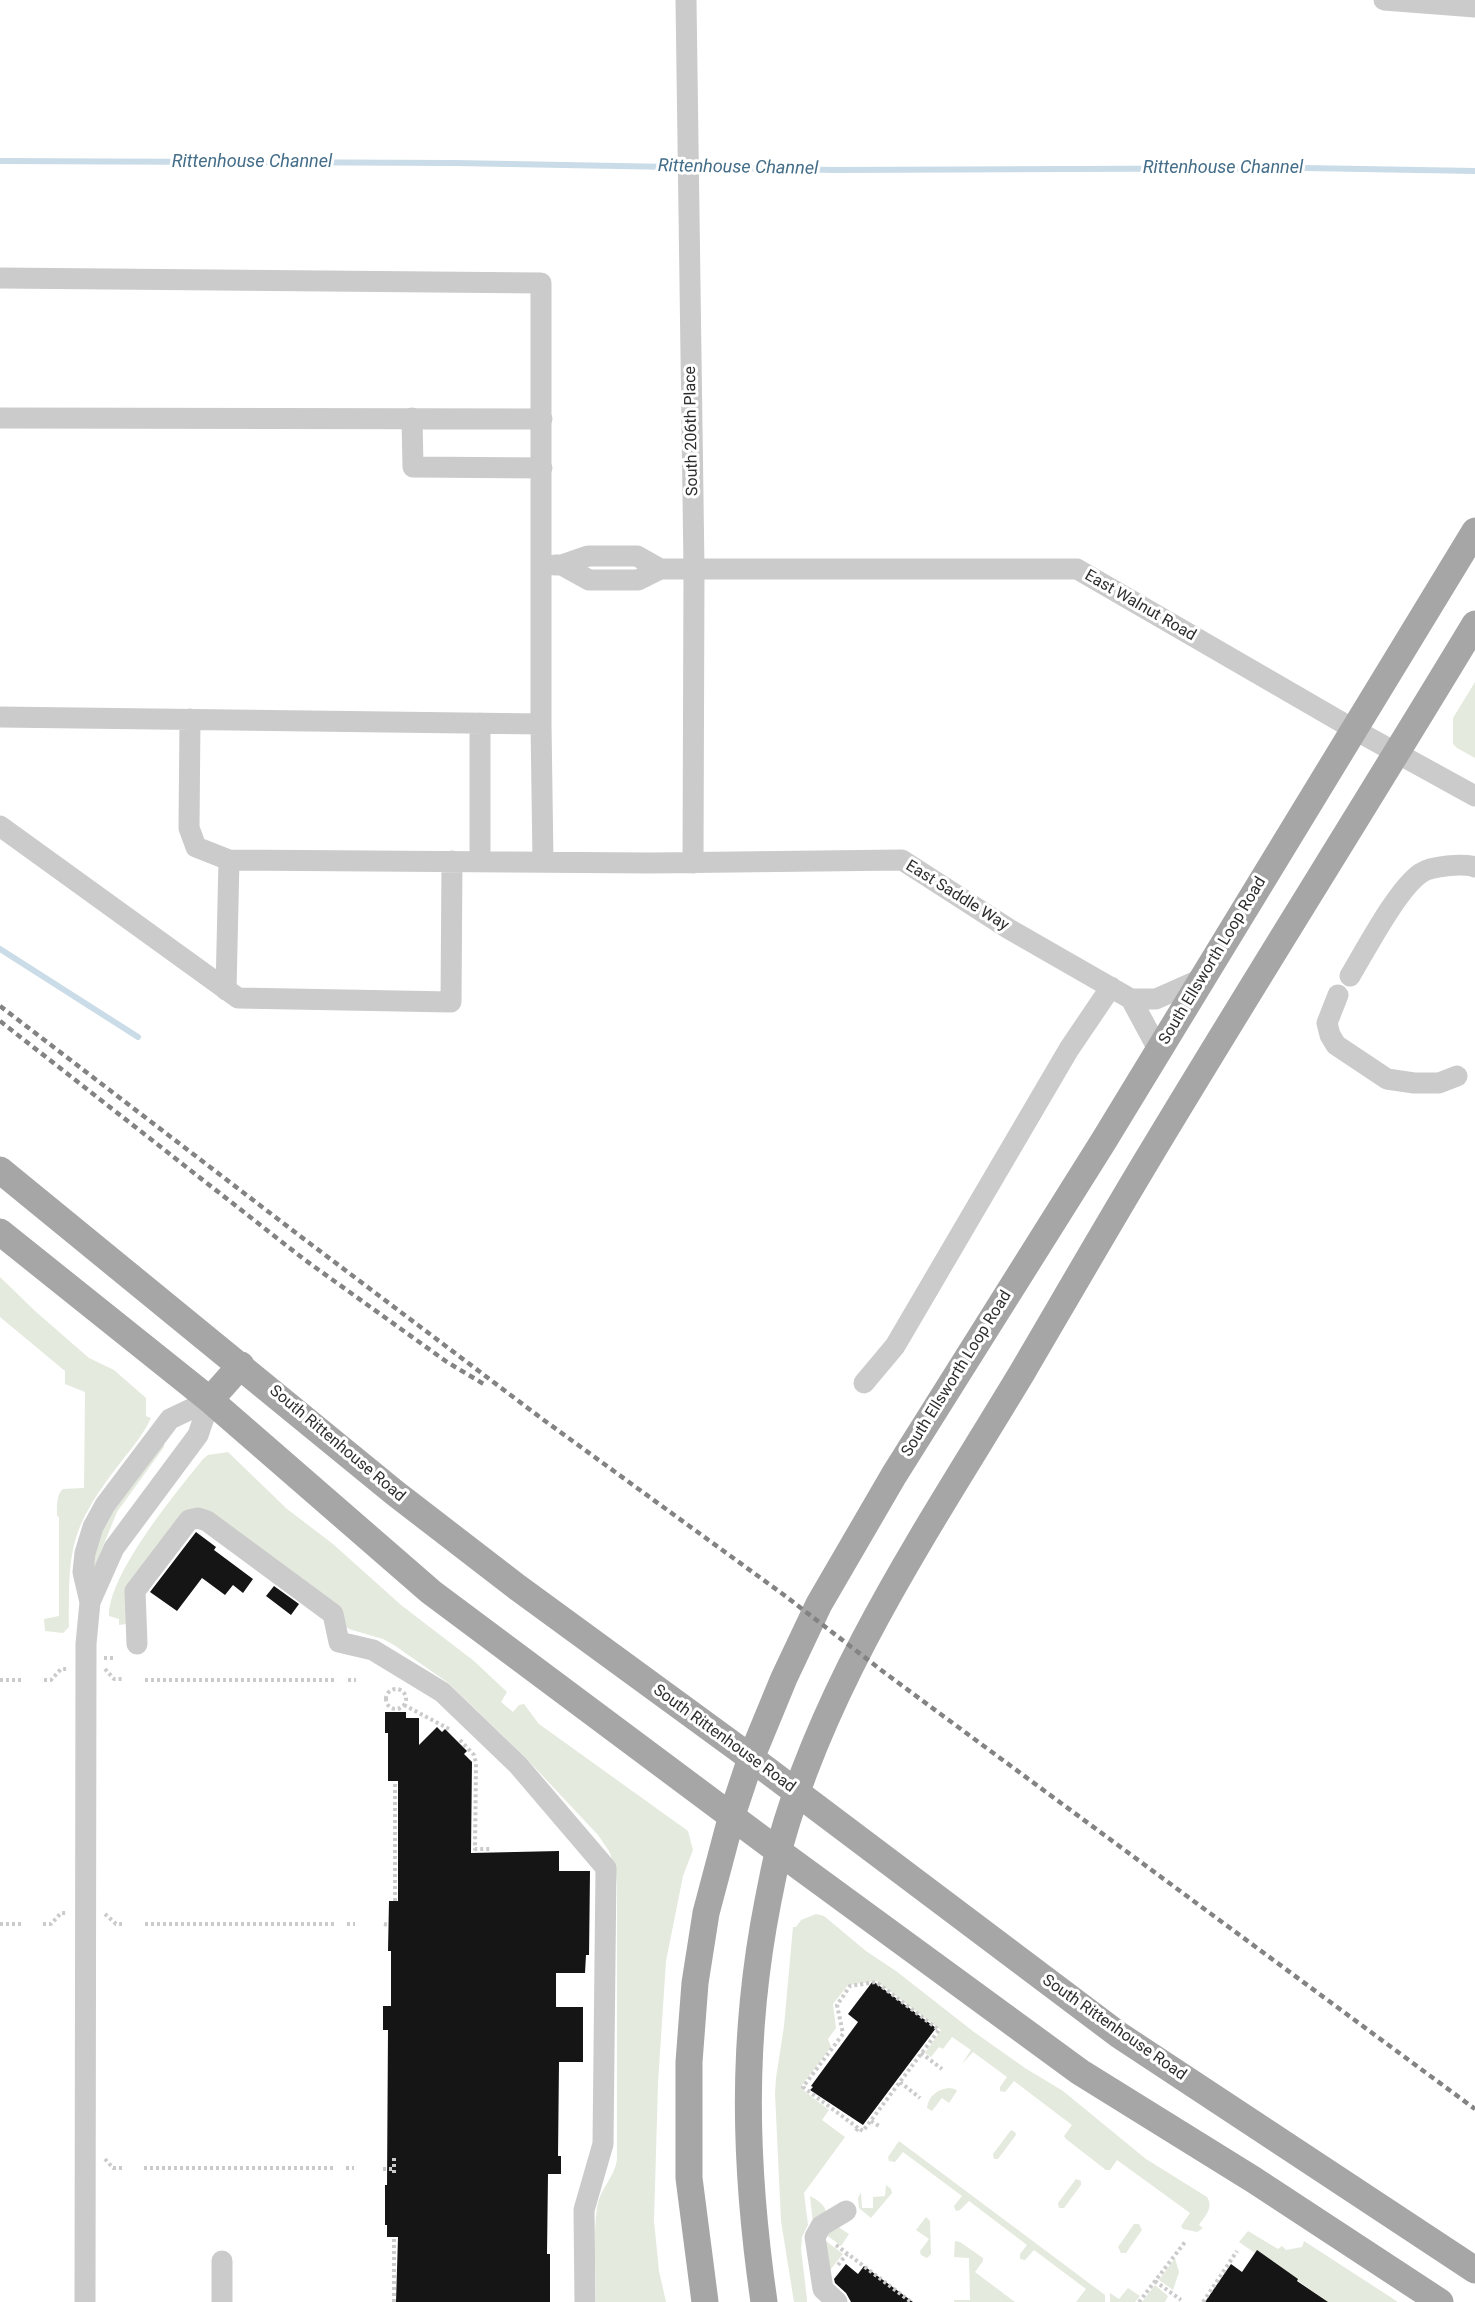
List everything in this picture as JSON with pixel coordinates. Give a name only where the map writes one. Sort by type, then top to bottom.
[{"type":"main road","name":"South Ellsworth Loop Road","points":[[705,2302],[689,2178],[689,2062],[695,1983],[701,1940],[732,1815],[784,1678],[844,1557],[1159,1052],[1201,979],[1475,531]]},
{"type":"main road","points":[[764,2302],[753,2228],[747,2132],[748,2079],[755,1975],[778,1851],[796,1792],[828,1717],[894,1587],[1147,1160],[1475,624]]},
{"type":"main road","name":"South Rittenhouse Road","points":[[0,1170],[404,1500],[527,1594],[752,1758],[1119,2035],[1475,2270]]},
{"type":"main road","points":[[0,1232],[210,1400],[431,1592],[778,1851],[1080,2072],[1254,2180],[1440,2302]]},
{"type":"main road","points":[[210,1400],[241,1365]]},
{"type":"street","name":"South 206th Place","points":[[686,0],[694,568],[693,863]]},
{"type":"street","points":[[1384,0],[1409,0],[1475,7]]},
{"type":"street","points":[[0,278],[541,283],[542,468],[552,565],[541,724],[543,862]]},
{"type":"street","points":[[0,418],[542,419]]},
{"type":"street","points":[[412,418],[412,467],[542,468]]},
{"type":"street","name":"East Walnut Road","points":[[552,565],[588,556],[636,555],[660,569],[1077,569],[1355,730],[1475,796]]},
{"type":"street","points":[[0,717],[541,724]]},
{"type":"street","points":[[190,719],[189,828],[196,847],[229,860],[226,990]]},
{"type":"street","points":[[480,723],[480,861]]},
{"type":"street","points":[[0,826],[238,998],[451,1002],[452,861]]},
{"type":"street","name":"East Saddle Way","points":[[229,860],[693,863],[902,860],[1009,928],[1131,999]]},
{"type":"street","points":[[1350,976],[1398,898],[1421,873],[1466,866],[1463,877],[1475,882]]},
{"type":"street","points":[[1159,1052],[1131,999],[1156,999],[1201,979]]},
{"type":"street","points":[[864,1383],[896,1346],[1069,1049],[1111,987]]},
{"type":"street","points":[[1338,995],[1327,1023],[1336,1045],[1387,1079],[1414,1083],[1439,1083],[1457,1076]]},
{"type":"street","points":[[90,1602],[83,1572],[85,1553],[93,1527],[105,1505],[170,1419],[210,1400]]},
{"type":"street","points":[[85,2302],[86,1644],[90,1602],[114,1548],[198,1435],[210,1400]]},
{"type":"street","points":[[137,1644],[135,1591],[189,1520],[198,1518],[207,1521],[333,1614],[339,1642],[373,1650],[442,1692],[518,1765],[606,1868],[603,2144],[584,2210],[585,2302]]},
{"type":"street","points":[[837,2302],[823,2289],[815,2237],[821,2226],[846,2211]]},
{"type":"street","points":[[222,2261],[222,2302]]},
{"type":"path","points":[[44,1680],[51,1680],[61,1669],[69,1669]]},
{"type":"path","points":[[98,1669],[106,1669],[114,1679],[124,1679]]},
{"type":"path","points":[[0,1680],[21,1680]]},
{"type":"path","points":[[146,1680],[336,1680]]},
{"type":"path","points":[[348,1680],[356,1680]]},
{"type":"path","points":[[385,1681],[390,1690]]},
{"type":"path","points":[[397,1688],[403,1691],[406,1698],[404,1705],[395,1710],[385,1701],[390,1690],[397,1688]]},
{"type":"path","points":[[404,1705],[451,1730],[474,1755],[476,1763],[475,1849],[492,1849]]},
{"type":"path","points":[[395,1781],[395,1901]]},
{"type":"path","points":[[43,1924],[51,1924],[61,1913],[69,1913]]},
{"type":"path","points":[[99,1913],[105,1913],[116,1924],[122,1924]]},
{"type":"path","points":[[0,1924],[21,1924]]},
{"type":"path","points":[[145,1924],[336,1924]]},
{"type":"path","points":[[347,1924],[355,1924]]},
{"type":"path","points":[[876,1982],[939,2030],[900,2082],[863,2131],[857,2129],[803,2087],[843,2034],[837,2005],[850,1986],[876,1982]]},
{"type":"path","points":[[921,2053],[942,2069]]},
{"type":"path","points":[[900,2082],[920,2098]]},
{"type":"path","points":[[870,2121],[879,2126]]},
{"type":"path","points":[[383,2169],[394,2171],[394,2156]]},
{"type":"path","points":[[99,2157],[104,2157],[113,2168],[122,2168]]},
{"type":"path","points":[[144,2168],[335,2168]]},
{"type":"path","points":[[346,2168],[354,2168]]},
{"type":"path","points":[[394,2237],[394,2302]]},
{"type":"path","points":[[831,2242],[911,2302]]},
{"type":"path","points":[[1139,2302],[1185,2242]]},
{"type":"path","points":[[1203,2302],[1237,2251]]},
{"type":"path","points":[[1155,2281],[1180,2300]]},
{"type":"shaded area","points":[[1475,682],[1475,758],[1453,744],[1453,718]]},
{"type":"shaded area","points":[[0,1277],[89,1358],[114,1370],[146,1398],[146,1416],[151,1418],[138,1440],[97,1495],[79,1530],[71,1563],[69,1627],[63,1633],[45,1631],[44,1619],[59,1616],[58,1498],[63,1489],[84,1488],[85,1392],[65,1384],[65,1371],[0,1317]]},
{"type":"shaded area","points":[[164,1443],[164,1447],[117,1512],[94,1568],[91,1550],[100,1526]]},
{"type":"shaded area","points":[[228,1452],[287,1509],[333,1544],[401,1605],[474,1661],[507,1692],[501,1702],[513,1712],[519,1705],[524,1704],[539,1724],[688,1831],[693,1850],[683,1876],[666,1961],[658,2083],[654,2221],[659,2271],[666,2302],[596,2302],[597,2207],[617,2160],[617,1883],[615,1867],[609,1851],[598,1835],[524,1756],[447,1682],[383,1639],[349,1629],[200,1509],[126,1624],[119,1625],[119,1619],[109,1616],[112,1598],[120,1578],[131,1557],[161,1513],[203,1459],[208,1455]]},
{"type":"shaded area","points":[[816,1914],[824,1916],[866,1951],[896,1971],[974,2032],[1025,2068],[1063,2091],[1146,2159],[1207,2197],[1210,2205],[1199,2225],[1203,2228],[1197,2232],[1183,2229],[1181,2226],[1190,2213],[1117,2160],[1110,2170],[1106,2170],[1066,2139],[1064,2136],[1072,2125],[1014,2081],[1005,2092],[1000,2091],[1007,2077],[973,2052],[962,2064],[971,2050],[952,2037],[943,2049],[939,2047],[931,2057],[925,2053],[941,2030],[876,1981],[848,1985],[833,2004],[836,2028],[828,2039],[831,2047],[802,2085],[802,2089],[829,2110],[822,2120],[845,2137],[804,2193],[808,2225],[802,2237],[801,2249],[807,2302],[794,2302],[781,2221],[775,2093],[793,1927],[796,1927],[801,1920]]},
{"type":"shaded area","points":[[949,2088],[957,2091],[949,2103],[942,2098],[932,2111],[927,2108],[934,2094]]},
{"type":"shaded area","points":[[1011,2130],[1016,2135],[998,2159],[994,2159],[993,2154]]},
{"type":"shaded area","points":[[899,2141],[1105,2295],[1105,2302],[1076,2302],[1086,2289],[1034,2250],[1025,2260],[1020,2259],[1020,2254],[1027,2245],[969,2201],[956,2211],[954,2206],[962,2196],[903,2152],[895,2162],[889,2161],[888,2157]]},
{"type":"shaded area","points":[[1076,2179],[1081,2181],[1081,2185],[1064,2208],[1059,2208],[1058,2203]]},
{"type":"shaded area","points":[[886,2185],[892,2193],[871,2218],[859,2208],[858,2198],[861,2192],[862,2208],[873,2208],[873,2197],[885,2196]]},
{"type":"shaded area","points":[[810,2196],[822,2205],[826,2213],[813,2224]]},
{"type":"shaded area","points":[[926,2217],[930,2221],[931,2254],[927,2258],[921,2255],[920,2251],[929,2239],[916,2230]]},
{"type":"shaded area","points":[[1134,2224],[1139,2224],[1142,2230],[1126,2253],[1121,2253],[1118,2247]]},
{"type":"shaded area","points":[[838,2227],[849,2234],[841,2246],[824,2233]]},
{"type":"shaded area","points":[[1248,2231],[1278,2249],[1282,2246],[1286,2250],[1302,2247],[1304,2241],[1398,2302],[1319,2302],[1322,2298],[1257,2251],[1255,2253],[1239,2242]]},
{"type":"shaded area","points":[[822,2238],[843,2254],[827,2274]]},
{"type":"shaded area","points":[[955,2241],[983,2258],[975,2272],[1015,2302],[954,2302],[954,2300],[970,2300],[969,2258],[954,2257]]},
{"type":"shaded area","points":[[1175,2258],[1179,2272],[1173,2290],[1159,2280]]},
{"type":"shaded area","points":[[1155,2285],[1168,2296],[1165,2302],[1142,2302]]},
{"type":"shaded area","points":[[1128,2288],[1140,2296],[1135,2302],[1110,2302],[1110,2293],[1119,2299]]},
{"type":"building","points":[[196,1532],[216,1547],[214,1550],[253,1579],[243,1593],[233,1585],[225,1595],[202,1578],[177,1611],[150,1592]]},
{"type":"building","points":[[274,1586],[299,1604],[291,1615],[266,1596]]},
{"type":"building","points":[[385,1712],[406,1712],[406,1718],[419,1718],[419,1745],[437,1727],[442,1732],[445,1729],[467,1751],[464,1754],[472,1762],[471,1853],[559,1851],[559,1871],[590,1871],[589,1955],[586,1955],[585,1973],[556,1973],[556,2007],[583,2007],[583,2062],[559,2062],[558,2156],[561,2156],[561,2174],[548,2174],[547,2254],[550,2254],[550,2302],[396,2302],[398,2237],[387,2237],[387,2225],[385,2225],[388,2030],[383,2030],[383,2006],[391,2006],[391,1951],[388,1951],[389,1901],[398,1901],[398,1781],[388,1781],[388,1733],[385,1733]]},
{"type":"building","points":[[873,1981],[936,2028],[863,2125],[810,2090],[858,2022],[848,2014]]},
{"type":"building","points":[[1257,2250],[1328,2302],[1205,2302],[1231,2264],[1242,2272]]},
{"type":"building","points":[[846,2264],[858,2274],[864,2266],[913,2302],[851,2302],[834,2279]]},
{"type":"waterway","name":"Rittenhouse Channel","points":[[0,161],[455,163],[836,170],[1305,168],[1475,171]]},
{"type":"waterway","points":[[0,949],[138,1037]]},
{"type":"railway","points":[[0,1006],[541,1418],[784,1595],[885,1673],[1475,2109]]},
{"type":"railway","points":[[0,1021],[305,1260],[447,1362],[487,1386]]}]
